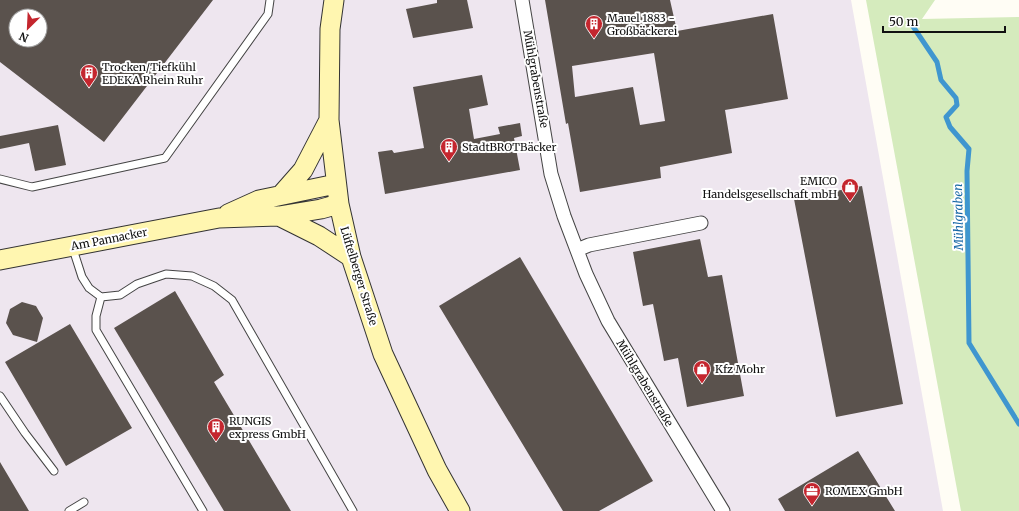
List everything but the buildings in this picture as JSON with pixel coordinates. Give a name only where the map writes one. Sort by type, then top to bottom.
[{"type":"main road","name":"Lüftelberger Straße","points":[[334,0],[330,29],[329,120],[339,204],[351,257],[383,354],[438,470],[460,511]]},
{"type":"main road","points":[[281,195],[303,170],[329,120]]},
{"type":"main road","name":"Am Pannacker","points":[[219,218],[259,200],[336,184]]},
{"type":"main road","name":"Am Pannacker","points":[[0,260],[219,218],[279,216],[321,209],[339,204]]},
{"type":"main road","points":[[279,216],[319,236],[351,257]]},
{"type":"street","name":"Mühlgrabenstraße","points":[[522,0],[551,174],[564,216],[586,274],[608,321],[723,511]]},
{"type":"street","points":[[577,250],[589,245],[701,222]]},
{"type":"lane","points":[[0,179],[32,187],[165,158],[268,14],[270,0]]},
{"type":"lane","points":[[72,246],[82,277],[89,288],[101,297],[120,295],[137,284],[166,274],[192,276],[214,286],[232,300],[353,511]]},
{"type":"lane","points":[[101,297],[96,316],[96,330],[203,511]]},
{"type":"lane","points":[[0,396],[25,433],[54,471]]},
{"type":"lane","points":[[69,511],[84,502]]},
{"type":"shaded area","points":[[0,0],[851,0],[943,511],[0,511]]},
{"type":"green space","points":[[866,0],[935,0],[922,19],[1019,17],[1019,511],[961,511]]},
{"type":"waterway","name":"Mühlgraben","points":[[910,22],[937,62],[941,80],[956,98],[957,105],[946,117],[950,127],[969,149],[967,171],[969,343],[1019,424]]},
{"type":"place","name":"Mauel 1883 - Großbäckerei","points":[[594,39]]},
{"type":"place","name":"Trocken/Tiefkühl EDEKA Rhein Ruhr","points":[[89,88]]},
{"type":"place","name":"StadtBROTBäcker","points":[[449,162]]},
{"type":"place","name":"EMICO Handelsgesellschaft mbH","points":[[850,202]]},
{"type":"place","name":"Kfz Mohr","points":[[702,384]]},
{"type":"place","name":"RUNGIS express GmbH","points":[[216,442]]},
{"type":"place","name":"ROMEX GmbH","points":[[812,506]]}]
